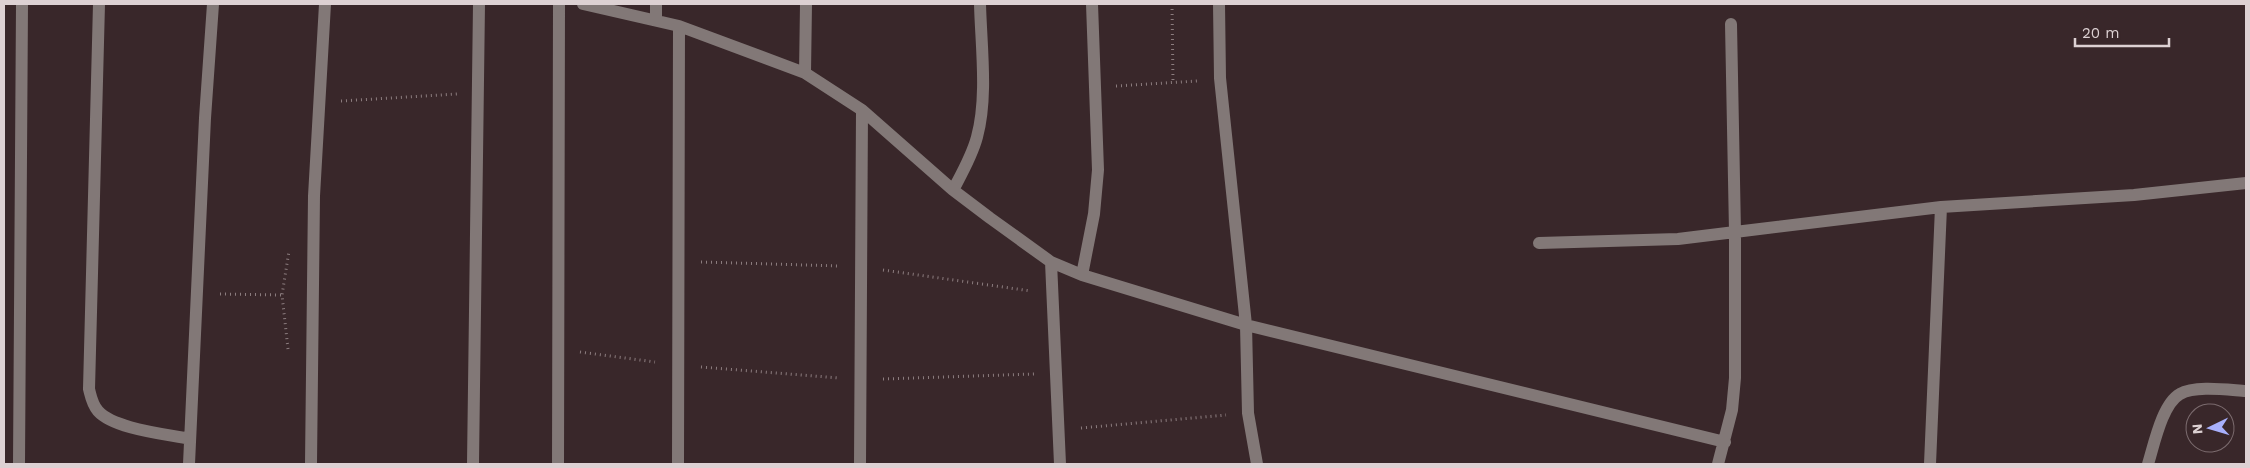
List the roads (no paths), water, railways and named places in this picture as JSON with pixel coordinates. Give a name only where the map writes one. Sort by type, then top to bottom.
[{"type":"street","points":[[19,464],[22,4]]},
{"type":"street","points":[[99,4],[89,389],[92,402],[99,412],[110,419],[128,426],[190,439]]},
{"type":"street","points":[[189,464],[196,293],[213,4]]},
{"type":"street","points":[[312,464],[314,196],[325,4]]},
{"type":"street","points":[[473,464],[479,4]]},
{"type":"street","points":[[558,464],[559,4]]},
{"type":"street","points":[[583,4],[679,26],[805,73],[862,110],[953,190],[1051,262],[1082,275],[1246,325],[1725,442]]},
{"type":"street","points":[[656,4],[656,20]]},
{"type":"street","points":[[805,73],[806,4]]},
{"type":"street","points":[[953,190],[970,158],[977,137],[981,115],[980,4]]},
{"type":"street","points":[[1082,275],[1094,214],[1098,170],[1092,4]]},
{"type":"street","points":[[1219,4],[1220,78],[1246,325],[1248,413],[1257,464]]},
{"type":"street","points":[[1718,464],[1732,410],[1735,378],[1735,232],[1731,24]]},
{"type":"street","points":[[678,464],[679,26]]},
{"type":"street","points":[[860,464],[862,110]]},
{"type":"street","points":[[1539,244],[1678,239],[1941,207],[2134,196],[2246,183]]},
{"type":"street","points":[[1930,464],[1941,207]]},
{"type":"street","points":[[1051,262],[1060,464]]},
{"type":"street","points":[[2148,464],[2168,405],[2180,393],[2200,389],[2246,391]]}]
